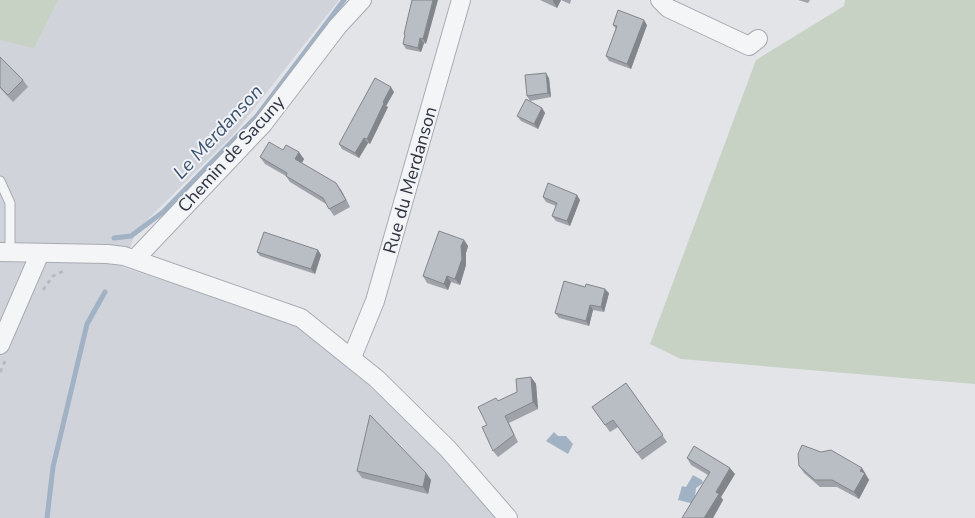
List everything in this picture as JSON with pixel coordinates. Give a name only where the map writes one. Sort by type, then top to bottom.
[{"type":"street","name":"Chemin de Sacuny","points":[[122,256],[263,124],[338,26],[362,0]]},
{"type":"street","name":"Rue du Merdanson","points":[[352,357],[375,301],[461,0]]},
{"type":"street","points":[[660,0],[668,8],[749,46],[758,39]]},
{"type":"street","points":[[5,252],[122,256],[301,318],[352,357],[377,379],[448,449],[508,518]]},
{"type":"street","points":[[4,350],[8,325],[40,253]]},
{"type":"street","points":[[0,309],[8,325]]},
{"type":"lane","points":[[0,181],[10,202],[5,252]]},
{"type":"path","points":[[41,294],[53,276],[73,268]]},
{"type":"path","points":[[0,372],[4,350]]},
{"type":"shaded area","points":[[0,0],[339,0],[234,134],[137,230],[122,267],[302,326],[371,380],[501,518],[0,518]]},
{"type":"shaded area","points":[[0,0],[58,0],[34,48],[0,40]]},
{"type":"shaded area","points":[[845,0],[975,0],[975,384],[681,359],[650,344],[756,60],[844,6]]},
{"type":"water","points":[[554,432],[558,436],[566,436],[573,444],[568,454],[546,441]]},
{"type":"water","points":[[693,475],[702,480],[703,483],[696,488],[694,504],[678,500],[682,486],[686,487]]},
{"type":"building","points":[[412,0],[433,0],[423,39],[420,38],[418,48],[403,44]]},
{"type":"building","points":[[618,10],[644,20],[627,64],[606,56],[617,26],[613,25]]},
{"type":"building","points":[[0,57],[23,80],[8,95],[0,87]]},
{"type":"building","points":[[546,73],[548,93],[527,96],[525,75]]},
{"type":"building","points":[[375,78],[391,87],[367,139],[364,138],[355,153],[339,144]]},
{"type":"building","points":[[526,99],[542,108],[534,124],[517,116]]},
{"type":"building","points":[[269,142],[283,150],[286,145],[299,152],[295,159],[336,183],[346,200],[329,209],[323,198],[286,176],[287,173],[260,157]]},
{"type":"building","points":[[548,183],[577,195],[567,221],[552,216],[557,203],[543,197]]},
{"type":"building","points":[[439,231],[464,240],[461,246],[462,259],[455,279],[447,276],[444,284],[423,276]]},
{"type":"building","points":[[264,232],[318,250],[311,269],[257,252]]},
{"type":"building","points":[[564,281],[585,287],[586,284],[605,289],[601,307],[590,305],[586,321],[555,313]]},
{"type":"building","points":[[531,377],[533,402],[505,416],[514,435],[493,451],[482,427],[487,425],[478,407],[496,398],[498,401],[517,392],[516,379]]},
{"type":"building","points":[[626,383],[663,435],[637,453],[613,420],[605,425],[592,407]]},
{"type":"building","points":[[370,415],[426,473],[423,487],[357,471]]},
{"type":"building","points":[[802,445],[821,452],[831,450],[862,468],[860,471],[865,473],[854,492],[832,480],[815,480],[799,466],[798,454]]},
{"type":"building","points":[[694,446],[730,468],[716,492],[719,494],[704,518],[682,518],[710,472],[687,458]]},
{"type":"waterway","name":"Le Merdanson","points":[[114,238],[131,236],[163,212],[257,116],[344,0]]},
{"type":"waterway","name":"Le Merdanson","points":[[47,518],[53,467],[87,324],[105,292]]}]
